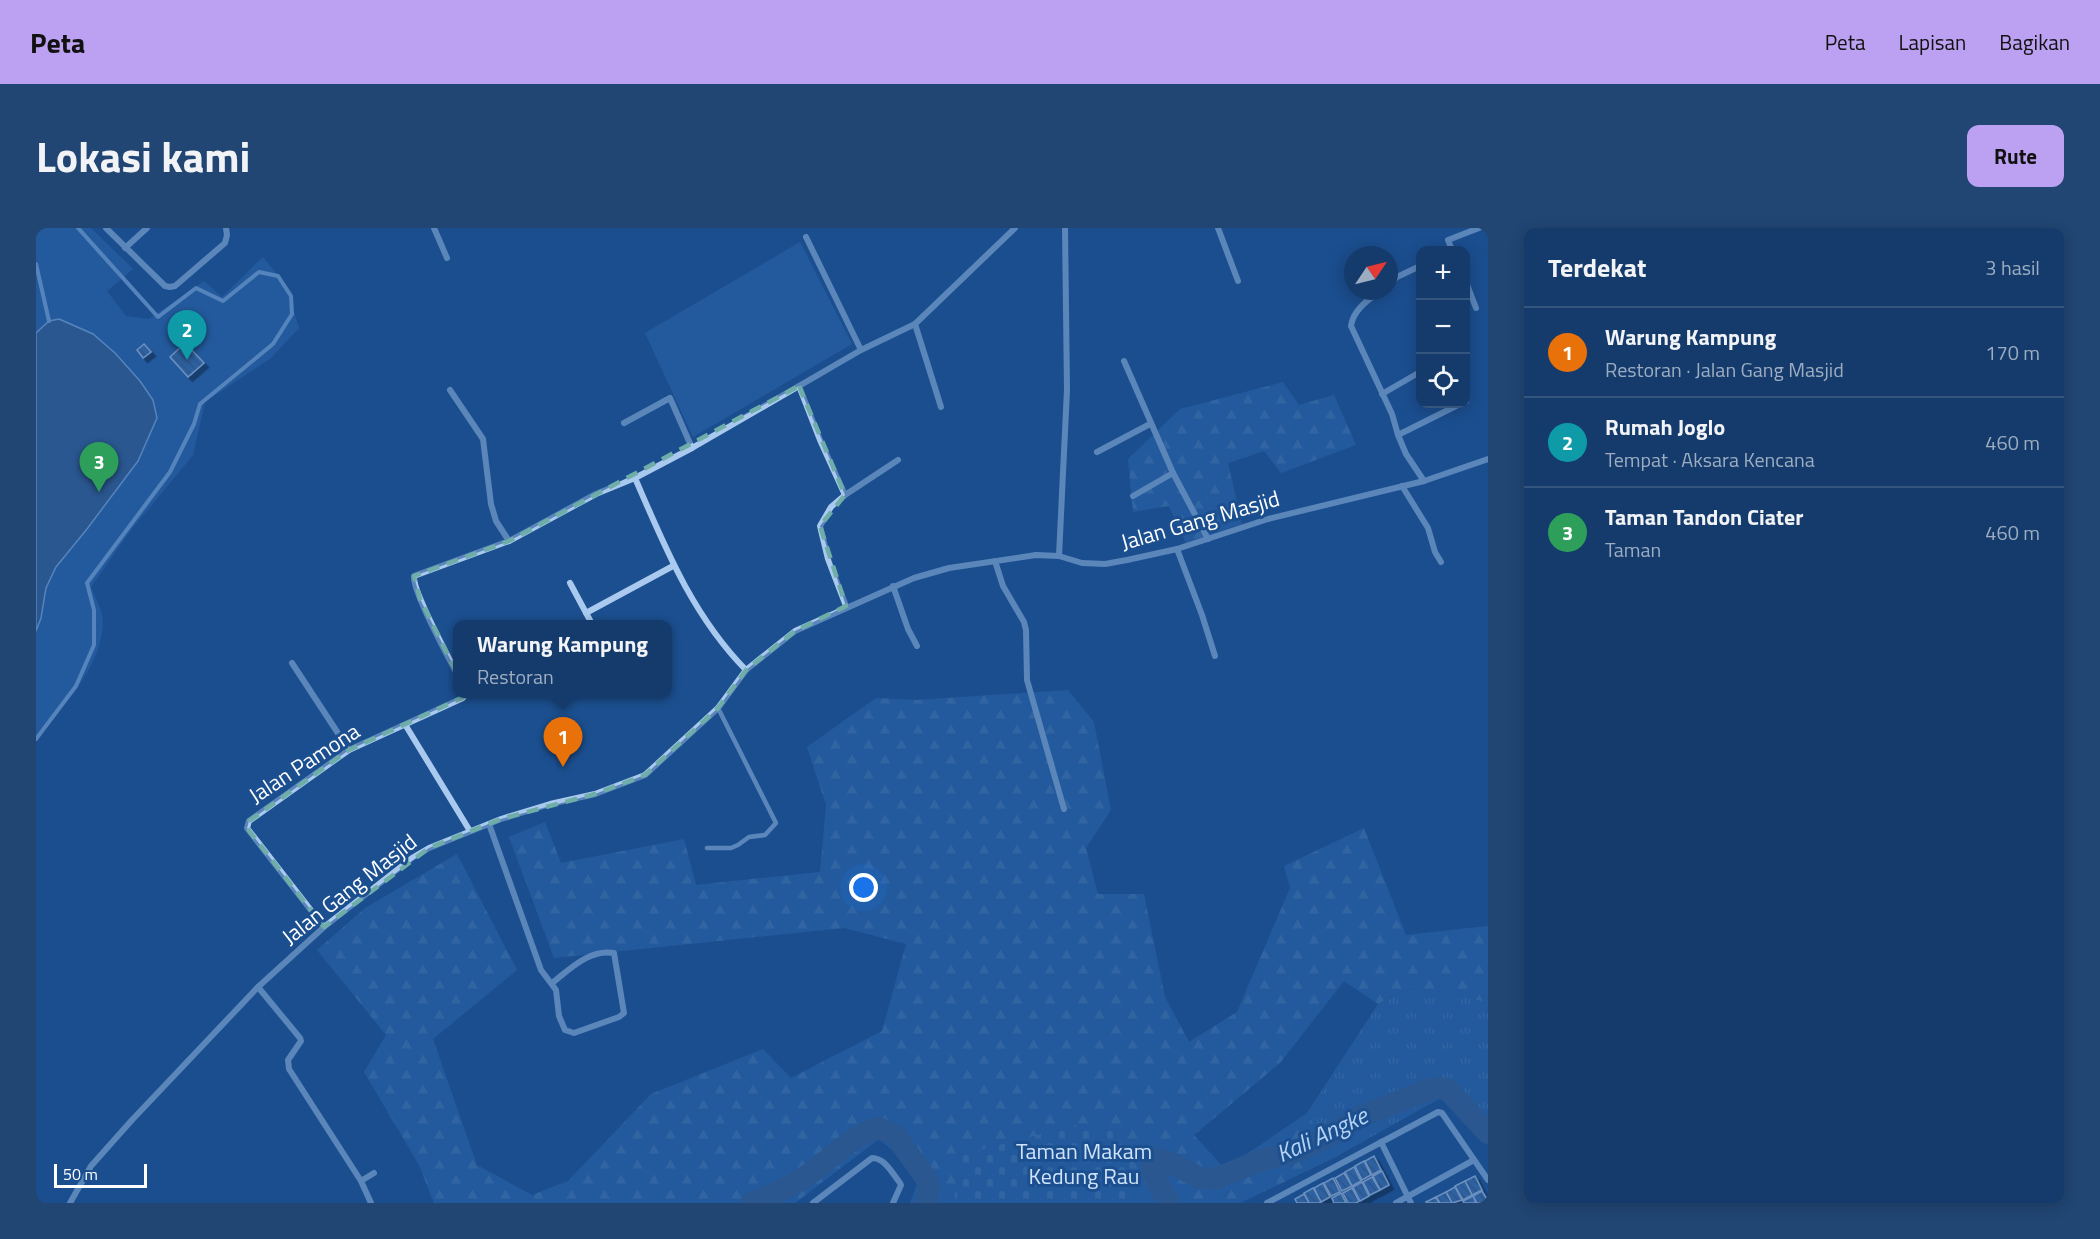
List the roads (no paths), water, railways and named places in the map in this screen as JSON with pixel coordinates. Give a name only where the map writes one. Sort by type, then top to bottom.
[{"type":"street","points":[[106,228],[165,286],[170,288],[225,243],[226,228]]},
{"type":"street","points":[[125,248],[147,228]]},
{"type":"street","points":[[434,228],[447,258]]},
{"type":"street","points":[[453,665],[420,599],[414,576],[509,542],[596,494],[635,478],[861,350],[915,324],[1015,228]]},
{"type":"street","points":[[1059,556],[1067,390],[1065,228]]},
{"type":"street","points":[[1218,228],[1238,281]]},
{"type":"street","points":[[1450,246],[1448,240],[1479,228]]},
{"type":"street","points":[[806,237],[861,350]]},
{"type":"street","points":[[1398,277],[1416,268]]},
{"type":"street","points":[[1470,292],[1476,308]]},
{"type":"street","points":[[1369,300],[1352,317],[1351,326],[1392,414],[1406,454],[1424,481]]},
{"type":"street","points":[[915,324],[941,407]]},
{"type":"street","points":[[1124,361],[1173,473],[1208,539]]},
{"type":"street","points":[[1382,394],[1416,374]]},
{"type":"street","points":[[799,386],[845,495]]},
{"type":"street","points":[[450,390],[483,438],[491,504],[496,521],[509,542]]},
{"type":"street","points":[[624,423],[670,398],[692,447]]},
{"type":"street","points":[[1398,435],[1452,408]]},
{"type":"street","points":[[1097,452],[1150,424]]},
{"type":"street","name":"Jalan Gang Masjid","points":[[70,1203],[91,1166],[258,987],[324,927],[412,858],[429,848],[489,824],[550,804],[595,794],[639,778],[657,766],[718,708],[746,670],[795,631],[893,586],[949,568],[1036,555],[1059,556],[1082,563],[1105,564],[1177,549],[1268,519],[1424,481],[1488,459]]},
{"type":"street","points":[[846,606],[828,559],[820,526],[831,507],[845,495],[898,460]]},
{"type":"street","points":[[1133,496],[1173,473]]},
{"type":"street","points":[[635,478],[673,566],[710,626],[730,654],[746,670]]},
{"type":"street","points":[[1402,486],[1428,528],[1435,552],[1441,562]]},
{"type":"street","points":[[1177,549],[1215,656]]},
{"type":"street","points":[[995,561],[1003,586],[1024,622],[1027,680],[1064,809]]},
{"type":"street","points":[[586,614],[673,566]]},
{"type":"street","points":[[570,583],[590,620]]},
{"type":"street","points":[[893,586],[917,646]]},
{"type":"street","points":[[292,663],[349,750]]},
{"type":"street","name":"Jalan Pamona","points":[[324,927],[262,849],[247,826],[250,819],[349,750],[406,726],[463,698]]},
{"type":"street","points":[[406,726],[470,831]]},
{"type":"street","points":[[489,824],[541,970],[556,990],[556,1000],[563,1027],[568,1032],[574,1033],[619,1017],[624,1013],[614,953],[603,952],[582,960],[552,983]]},
{"type":"street","points":[[258,987],[300,1038],[301,1041],[288,1060],[290,1069],[361,1181],[371,1203]]},
{"type":"street","points":[[1267,1203],[1438,1112],[1488,1180]]},
{"type":"street","points":[[1381,1142],[1409,1200]]},
{"type":"street","points":[[813,1203],[872,1158],[882,1160],[901,1185],[893,1203]]},
{"type":"street","points":[[1396,1203],[1409,1200],[1474,1160]]},
{"type":"street","points":[[361,1181],[374,1173]]},
{"type":"lane","points":[[707,848],[731,848],[749,837],[765,835],[776,823],[718,708]]},
{"type":"waterway","points":[[36,739],[76,686],[94,645],[94,610],[87,583],[170,472],[194,424],[200,404],[273,344],[292,314],[291,296],[278,276],[259,272],[223,301],[196,288],[158,317],[78,228]]},
{"type":"waterway","points":[[36,264],[49,321]]},
{"type":"waterway","name":"Kali Angke","points":[[1169,1203],[1152,1173],[1151,1161],[1156,1159],[1175,1165],[1200,1178],[1215,1179],[1261,1160],[1292,1153],[1364,1115],[1433,1088],[1447,1089],[1488,1133]]},
{"type":"waterway","name":"Kali Angke","points":[[752,1203],[800,1180],[853,1140],[878,1128],[895,1135],[926,1178],[929,1187],[925,1203]]},
{"type":"place","name":"Rumah Joglo","points":[[187,360]]},
{"type":"place","name":"Taman Tandon Ciater","points":[[99,492]]},
{"type":"place","name":"Warung Kampung","points":[[563,767]]},
{"type":"park label","name":"Taman Makam Kedung Rau","points":[[1084,1164]]}]
